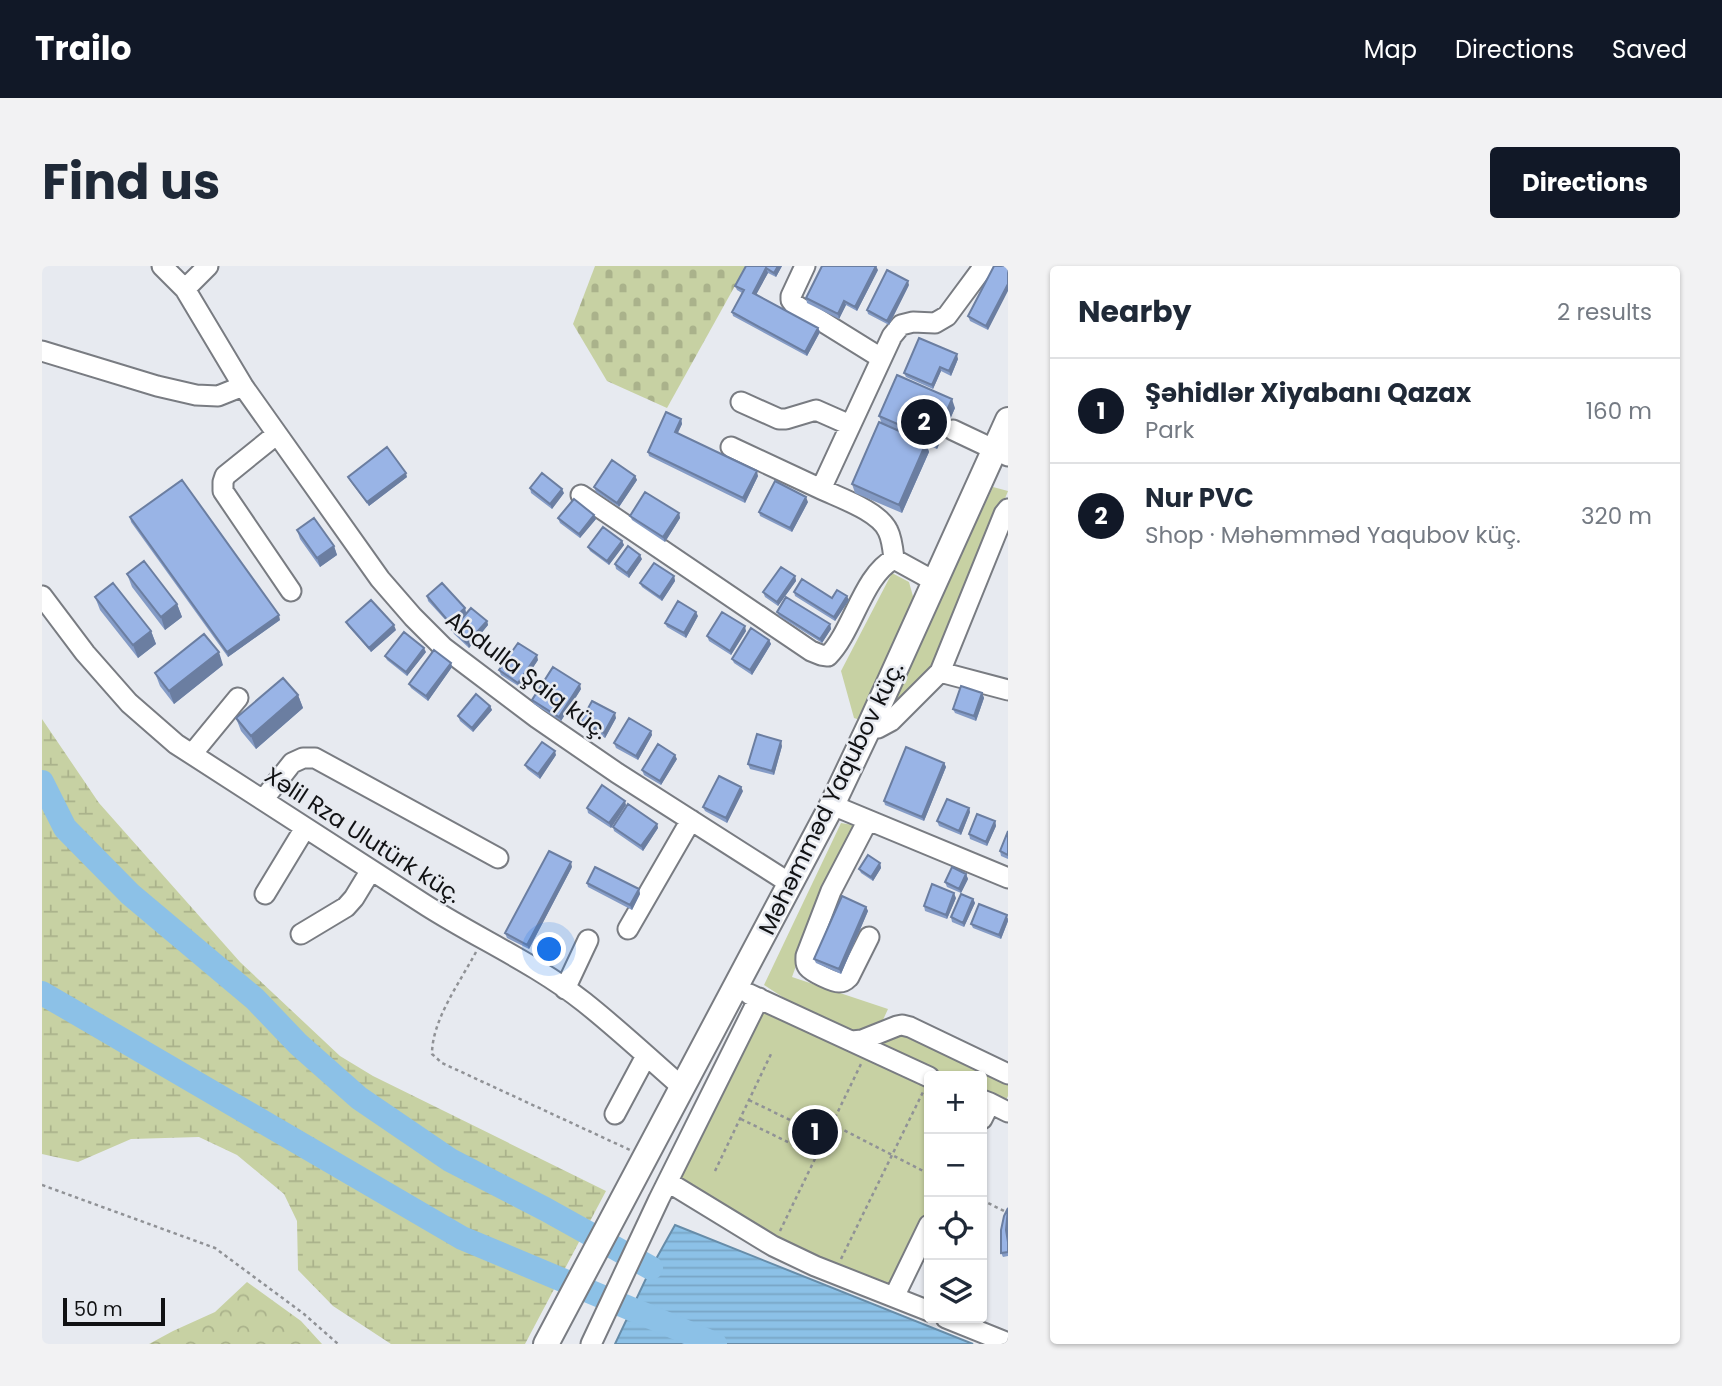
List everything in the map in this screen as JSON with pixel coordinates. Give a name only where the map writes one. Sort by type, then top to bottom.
[{"type":"main road","name":"Məhəmməd Yaqubov küç.","points":[[546,1344],[832,805],[934,581],[1001,453],[1008,421]]},
{"type":"street","name":"Abdulla Şaiq küç.","points":[[163,266],[185,289],[243,386],[380,579],[443,647],[537,718],[617,773],[790,884]]},
{"type":"street","points":[[185,289],[208,266]]},
{"type":"street","points":[[805,266],[791,296],[794,304],[881,358]]},
{"type":"street","points":[[821,489],[892,336],[901,325],[913,322],[935,323],[947,316],[984,266]]},
{"type":"street","points":[[42,351],[196,395],[218,396],[243,386]]},
{"type":"street","points":[[741,402],[779,419],[816,410],[850,425]]},
{"type":"street","points":[[953,430],[1001,453]]},
{"type":"street","points":[[277,434],[225,476],[223,491],[291,592]]},
{"type":"street","points":[[731,447],[873,515],[884,524],[889,533],[894,559]]},
{"type":"street","points":[[581,495],[799,643],[821,655],[828,656],[836,648],[877,574],[887,562],[894,559]]},
{"type":"street","points":[[870,725],[878,728],[891,721],[940,672],[1008,509]]},
{"type":"street","points":[[894,559],[934,581]]},
{"type":"street","name":"Xəlil Rza Ulutürk küç.","points":[[42,596],[85,653],[129,703],[176,744],[426,906],[536,969],[583,1001],[682,1087]]},
{"type":"street","points":[[940,672],[1008,690]]},
{"type":"street","points":[[191,754],[238,698]]},
{"type":"street","points":[[263,800],[292,763],[303,758],[315,758],[498,858]]},
{"type":"street","points":[[832,805],[1008,878]]},
{"type":"street","points":[[628,929],[691,820]]},
{"type":"street","points":[[868,820],[831,891],[806,956],[806,963],[809,969],[818,974],[839,982],[845,981],[869,937]]},
{"type":"street","points":[[265,894],[305,828]]},
{"type":"street","points":[[301,934],[346,907],[371,870]]},
{"type":"street","points":[[565,989],[588,940]]},
{"type":"street","points":[[736,988],[860,1044],[924,1084]]},
{"type":"street","points":[[591,1344],[758,999]]},
{"type":"street","points":[[860,1044],[862,1040],[897,1026],[910,1027],[1008,1074]]},
{"type":"street","points":[[615,1114],[646,1056]]},
{"type":"street","points":[[987,1108],[1008,1112]]},
{"type":"street","points":[[664,1191],[773,1246],[924,1309]]},
{"type":"street","points":[[894,1297],[924,1235]]},
{"type":"street","points":[[958,1323],[1008,1343]]},
{"type":"path","points":[[482,940],[442,1014],[432,1041],[432,1054],[442,1063],[643,1163]]},
{"type":"path","points":[[773,1246],[832,1124],[860,1044]]},
{"type":"path","points":[[715,1171],[771,1054]]},
{"type":"path","points":[[834,1273],[924,1089]]},
{"type":"path","points":[[748,1100],[825,1137]]},
{"type":"path","points":[[740,1118],[816,1156]]},
{"type":"path","points":[[832,1124],[924,1171]]},
{"type":"path","points":[[42,1185],[215,1248],[304,1314],[338,1344]]},
{"type":"path","points":[[987,1202],[1006,1212]]},
{"type":"green space","points":[[595,266],[746,266],[667,408],[607,381],[573,324]]},
{"type":"green space","points":[[993,487],[1008,491],[937,668],[886,714]]},
{"type":"green space","points":[[892,573],[909,582],[914,600],[860,720],[854,718],[841,671]]},
{"type":"green space","points":[[42,719],[99,803],[240,962],[340,1056],[373,1076],[606,1191],[525,1344],[391,1344],[333,1306],[298,1270],[297,1221],[284,1194],[237,1155],[199,1137],[131,1139],[78,1162],[42,1154]]},
{"type":"green space","points":[[841,823],[859,826],[823,891],[792,977],[888,1009],[882,1022],[854,1031],[795,1005],[764,985]]},
{"type":"green space","points":[[762,1012],[924,1086],[924,1216],[889,1286],[794,1247],[679,1176]]},
{"type":"green space","points":[[901,1035],[981,1071],[933,1071],[875,1045],[877,1039]]},
{"type":"green space","points":[[987,1074],[1008,1083],[1008,1096],[1004,1104],[987,1096]]},
{"type":"green space","points":[[247,1282],[301,1321],[322,1344],[149,1344],[215,1312]]},
{"type":"water","points":[[675,1225],[973,1344],[615,1344]]},
{"type":"building","points":[[746,266],[778,266],[774,273],[766,268],[753,293],[818,328],[805,352],[732,312],[744,290],[735,286]]},
{"type":"building","points":[[822,266],[876,266],[855,307],[844,301],[838,314],[806,298]]},
{"type":"building","points":[[994,266],[1008,266],[1008,284],[986,326],[968,316]]},
{"type":"building","points":[[887,270],[908,281],[887,321],[867,310]]},
{"type":"building","points":[[919,338],[957,354],[949,371],[940,367],[932,385],[904,373]]},
{"type":"building","points":[[897,375],[952,399],[934,440],[879,416]]},
{"type":"building","points":[[666,412],[681,419],[675,432],[757,471],[743,498],[648,452]]},
{"type":"building","points":[[879,422],[926,443],[899,505],[852,484]]},
{"type":"building","points":[[387,447],[406,473],[367,502],[348,477]]},
{"type":"building","points":[[612,460],[635,476],[617,503],[594,487]]},
{"type":"building","points":[[542,473],[562,489],[550,504],[530,488]]},
{"type":"building","points":[[182,480],[279,615],[227,652],[130,517]]},
{"type":"building","points":[[775,481],[806,497],[790,528],[759,512]]},
{"type":"building","points":[[645,492],[679,513],[663,537],[630,516]]},
{"type":"building","points":[[574,499],[594,515],[579,534],[558,518]]},
{"type":"building","points":[[314,518],[334,546],[317,558],[297,530]]},
{"type":"building","points":[[603,527],[622,541],[607,561],[588,547]]},
{"type":"building","points":[[628,546],[640,555],[627,573],[615,564]]},
{"type":"building","points":[[144,561],[177,604],[161,617],[127,574]]},
{"type":"building","points":[[654,563],[674,576],[660,597],[640,583]]},
{"type":"building","points":[[781,567],[795,576],[777,602],[763,592]]},
{"type":"building","points":[[802,579],[832,598],[837,590],[847,596],[834,617],[794,592]]},
{"type":"building","points":[[113,583],[151,631],[133,645],[95,597]]},
{"type":"building","points":[[442,583],[465,608],[449,622],[427,596]]},
{"type":"building","points":[[786,597],[830,624],[820,639],[777,612]]},
{"type":"building","points":[[371,600],[394,625],[369,648],[346,622]]},
{"type":"building","points":[[678,601],[696,612],[684,633],[665,623]]},
{"type":"building","points":[[471,608],[487,621],[467,643],[452,630]]},
{"type":"building","points":[[722,612],[745,626],[730,651],[707,636]]},
{"type":"building","points":[[751,628],[769,640],[750,670],[732,659]]},
{"type":"building","points":[[404,632],[424,648],[406,672],[385,656]]},
{"type":"building","points":[[204,634],[219,652],[169,691],[155,673]]},
{"type":"building","points":[[518,643],[537,655],[518,683],[499,670]]},
{"type":"building","points":[[434,650],[451,663],[426,696],[409,684]]},
{"type":"building","points":[[553,667],[580,684],[559,717],[532,700]]},
{"type":"building","points":[[283,678],[298,695],[251,736],[236,718]]},
{"type":"building","points":[[961,686],[982,693],[974,716],[953,709]]},
{"type":"building","points":[[476,694],[490,706],[472,728],[458,716]]},
{"type":"building","points":[[592,701],[615,713],[604,733],[581,721]]},
{"type":"building","points":[[629,718],[651,731],[636,756],[614,743]]},
{"type":"building","points":[[757,734],[781,741],[772,771],[748,764]]},
{"type":"building","points":[[542,742],[555,751],[538,774],[525,765]]},
{"type":"building","points":[[658,744],[675,755],[660,781],[642,770]]},
{"type":"building","points":[[906,747],[944,763],[922,817],[884,801]]},
{"type":"building","points":[[719,776],[741,787],[726,818],[703,807]]},
{"type":"building","points":[[602,785],[625,801],[609,823],[587,808]]},
{"type":"building","points":[[947,799],[969,808],[959,831],[937,821]]},
{"type":"building","points":[[628,804],[657,824],[641,846],[613,827]]},
{"type":"building","points":[[977,814],[995,821],[986,842],[969,834]]},
{"type":"building","points":[[1008,831],[1008,855],[1000,851]]},
{"type":"building","points":[[549,851],[571,862],[527,945],[505,933]]},
{"type":"building","points":[[868,855],[880,863],[871,877],[859,869]]},
{"type":"building","points":[[595,867],[639,889],[630,905],[587,883]]},
{"type":"building","points":[[952,867],[966,874],[959,889],[945,882]]},
{"type":"building","points":[[932,884],[954,893],[946,915],[924,906]]},
{"type":"building","points":[[961,894],[973,899],[963,923],[951,917]]},
{"type":"building","points":[[842,896],[866,907],[839,969],[814,959]]},
{"type":"building","points":[[979,904],[1007,915],[999,935],[971,924]]},
{"type":"building","points":[[1008,1208],[1008,1252],[1001,1253],[1001,1230]]},
{"type":"waterway","points":[[42,782],[65,828],[130,894],[255,999],[298,1044],[359,1098],[450,1160],[651,1268]]},
{"type":"waterway","points":[[42,993],[462,1238],[715,1344]]},
{"type":"place","name":"Nur PVC","points":[[924,422]]},
{"type":"place","name":"Şəhidlər Xiyabanı Qazax","points":[[815,1132]]}]
